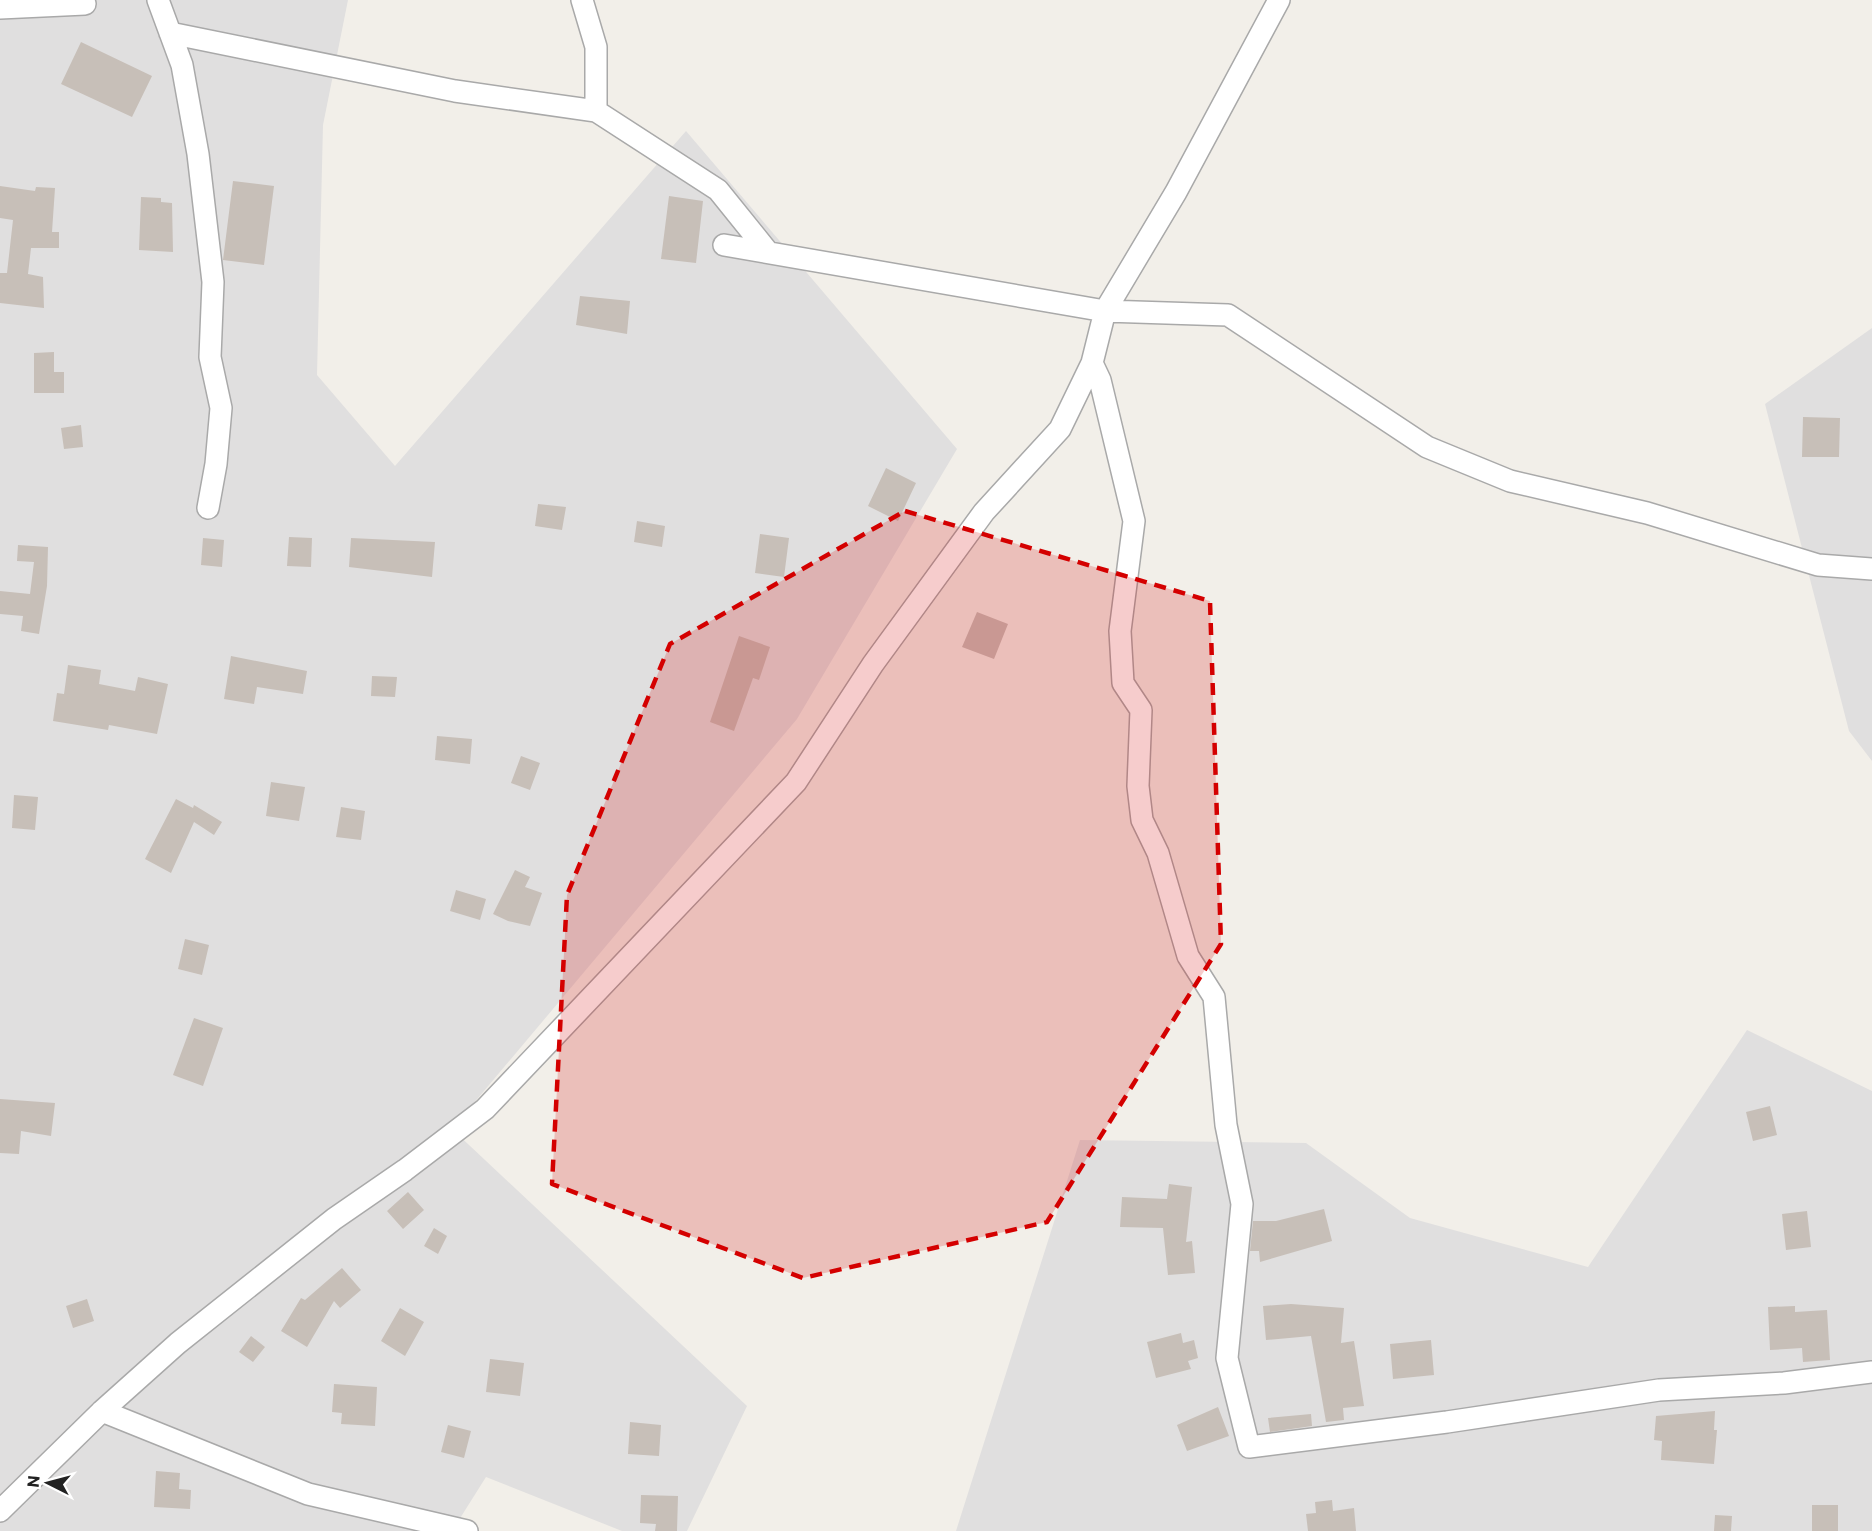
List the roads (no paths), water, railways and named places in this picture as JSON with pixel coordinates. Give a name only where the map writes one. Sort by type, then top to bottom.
[{"type":"street","points":[[158,0],[182,65],[198,154],[213,282],[210,357],[221,408],[216,464],[208,508]]},
{"type":"street","points":[[582,0],[596,47],[596,111]]},
{"type":"street","points":[[0,1511],[102,1411],[178,1343],[334,1219],[405,1170],[485,1108],[788,790],[880,655],[984,512],[1060,429],[1092,363],[1105,311],[1176,192],[1280,0]]},
{"type":"street","points":[[0,8],[85,4]]},
{"type":"street","points":[[170,33],[455,91],[596,111],[718,190],[768,252]]},
{"type":"street","points":[[723,245],[1105,311],[1228,315],[1427,447],[1510,481],[1647,513],[1818,564],[1872,569]]},
{"type":"street","points":[[1092,363],[1100,380],[1134,521],[1120,631],[1123,683],[1141,710],[1138,786],[1142,820],[1158,854],[1188,956],[1214,997],[1226,1125],[1242,1204],[1227,1358],[1249,1447],[1447,1422],[1659,1390],[1784,1383],[1872,1372]]},
{"type":"street","points":[[102,1411],[308,1494],[467,1531]]}]
